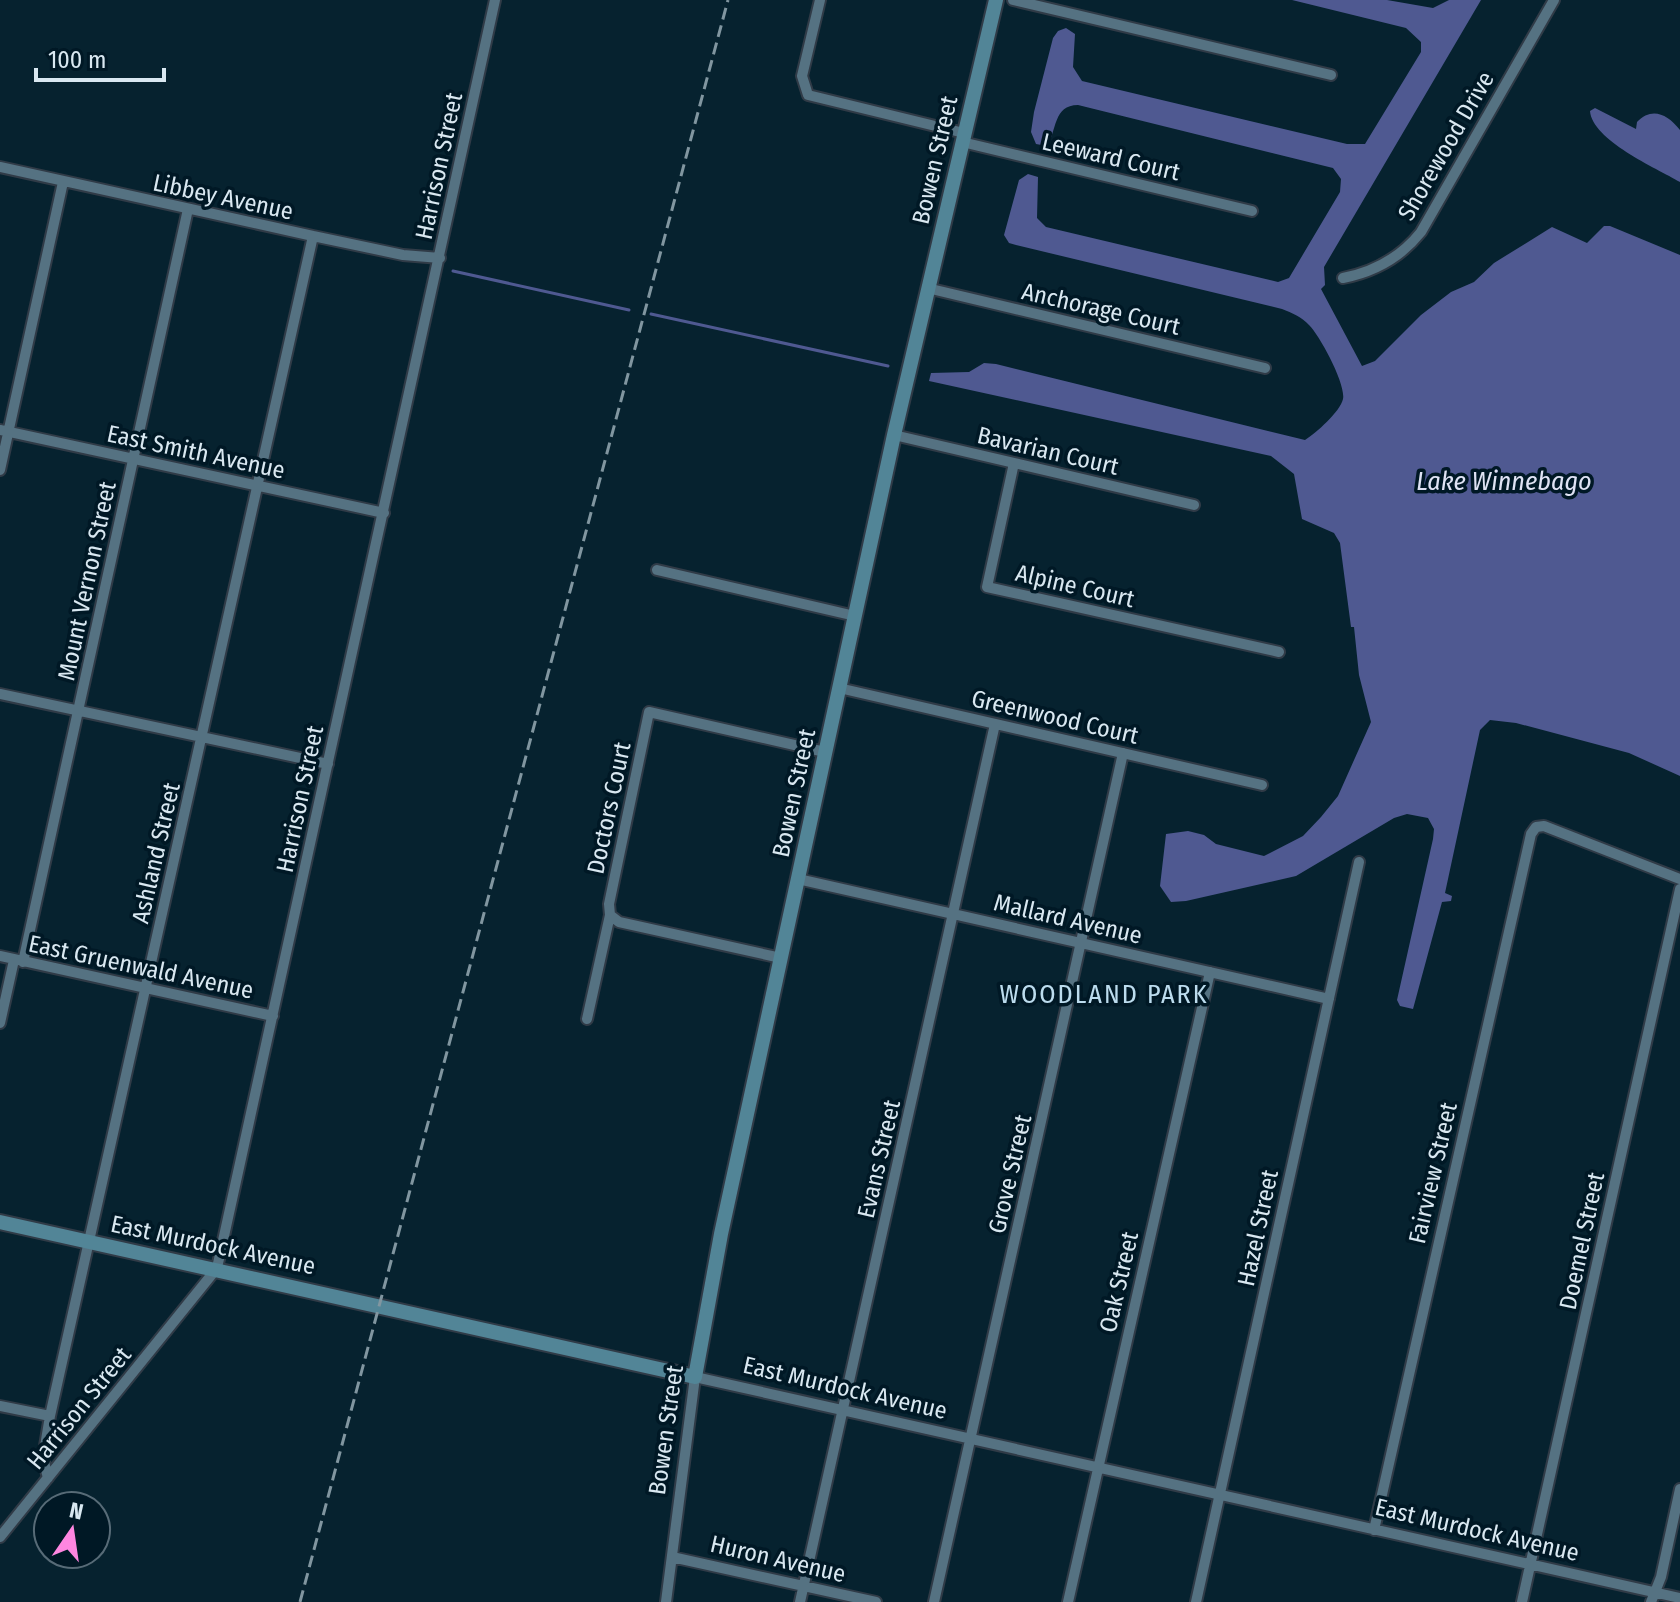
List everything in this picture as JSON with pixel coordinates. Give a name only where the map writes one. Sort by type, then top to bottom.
[{"type":"main road","name":"Bowen Street","points":[[695,1377],[721,1234],[894,435],[996,0]]},
{"type":"main road","name":"East Murdock Avenue","points":[[0,1222],[695,1377]]},
{"type":"street","name":"Harrison Street","points":[[0,1537],[217,1268],[495,0]]},
{"type":"street","name":"Leeward Court","points":[[820,0],[802,76],[808,95],[963,138],[1252,211]]},
{"type":"street","points":[[1013,0],[1331,75]]},
{"type":"street","name":"Shorewood Drive","points":[[1343,278],[1373,269],[1401,252],[1421,232],[1554,0]]},
{"type":"street","name":"Libbey Avenue","points":[[0,167],[403,255],[440,258]]},
{"type":"street","points":[[0,470],[4,431],[63,182]]},
{"type":"street","name":"Mount Vernon Street","points":[[0,1023],[19,961],[78,712],[188,209]]},
{"type":"street","name":"Ashland Street","points":[[48,1478],[43,1458],[50,1416],[313,236]]},
{"type":"street","name":"Anchorage Court","points":[[927,288],[1265,368]]},
{"type":"street","name":"East Smith Avenue","points":[[4,431],[384,513]]},
{"type":"street","name":"Bavarian Court","points":[[894,435],[1194,505]]},
{"type":"street","name":"Alpine Court","points":[[1014,463],[987,587],[1279,652]]},
{"type":"street","points":[[657,570],[855,616]]},
{"type":"street","name":"Greenwood Court","points":[[839,688],[1262,785]]},
{"type":"street","points":[[0,694],[328,764]]},
{"type":"street","name":"Doctors Court","points":[[610,915],[609,904],[649,712],[825,752]]},
{"type":"street","name":"Evans Street","points":[[800,1602],[995,724]]},
{"type":"street","name":"Grove Street","points":[[934,1602],[1123,753]]},
{"type":"street","name":"Fairview Street","points":[[1374,1530],[1531,834],[1536,827],[1544,826],[1680,879]]},
{"type":"street","name":"Hazel Street","points":[[1196,1602],[1359,862]]},
{"type":"street","name":"Mallard Avenue","points":[[798,879],[1329,999]]},
{"type":"street","name":"Doemel Street","points":[[1522,1602],[1680,889]]},
{"type":"street","points":[[587,1019],[610,915],[619,922],[781,958]]},
{"type":"street","name":"East Gruenwald Avenue","points":[[0,956],[273,1016]]},
{"type":"street","name":"Oak Street","points":[[1068,1602],[1210,972]]},
{"type":"street","name":"East Murdock Avenue","points":[[695,1377],[1530,1565],[1653,1597],[1680,1598]]},
{"type":"street","name":"Bowen Street","points":[[666,1602],[695,1377]]},
{"type":"street","points":[[0,1406],[50,1416]]},
{"type":"street","points":[[1653,1597],[1680,1489]]},
{"type":"street","name":"Huron Avenue","points":[[672,1557],[876,1602]]},
{"type":"water","name":"Lake Winnebago","points":[[1292,0],[1387,0],[1433,8],[1449,0],[1481,0],[1324,267],[1325,285],[1321,289],[1362,366],[1375,361],[1421,315],[1451,292],[1474,282],[1494,263],[1552,227],[1587,243],[1604,226],[1610,226],[1680,255],[1680,776],[1629,753],[1516,723],[1490,720],[1480,730],[1445,893],[1452,896],[1451,901],[1442,902],[1413,1009],[1400,1006],[1397,1000],[1433,839],[1434,829],[1428,818],[1407,814],[1394,818],[1296,876],[1186,901],[1171,902],[1160,886],[1166,834],[1188,831],[1204,835],[1216,844],[1264,856],[1303,836],[1338,796],[1371,722],[1359,675],[1340,543],[1334,533],[1302,519],[1294,474],[1271,456],[929,381],[931,373],[969,372],[984,363],[996,364],[1305,440],[1327,422],[1343,399],[1343,392],[1319,339],[1309,325],[1297,316],[1282,309],[1016,245],[1009,243],[1004,235],[1019,180],[1028,174],[1038,177],[1037,218],[1046,227],[1278,282],[1289,278],[1340,192],[1341,179],[1333,168],[1078,105],[1064,109],[1060,114],[1047,146],[1036,144],[1031,132],[1053,38],[1058,31],[1066,28],[1075,34],[1073,67],[1082,81],[1347,144],[1365,144],[1421,52],[1421,42],[1406,28]]},
{"type":"water","points":[[1595,108],[1636,129],[1642,117],[1653,113],[1670,119],[1680,130],[1680,182],[1613,143],[1593,122],[1590,111]]},
{"type":"waterway","points":[[453,271],[629,310]]},
{"type":"waterway","points":[[651,314],[888,366]]},
{"type":"railway","points":[[300,1602],[728,0]]},
{"type":"district","name":"WOODLAND PARK","points":[[1104,994]]}]
